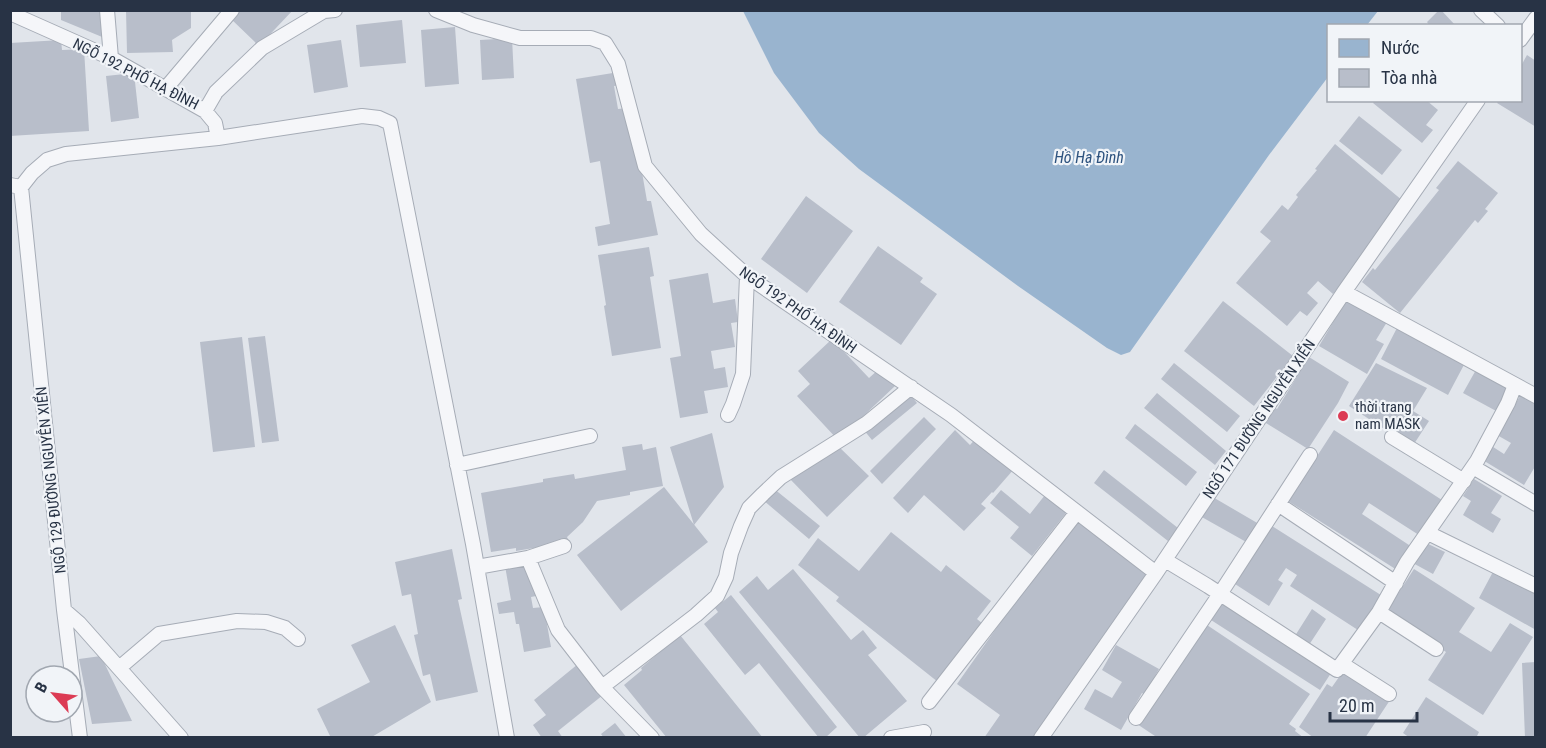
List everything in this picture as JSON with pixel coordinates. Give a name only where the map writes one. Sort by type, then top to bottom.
[{"type":"lane","points":[[107,10],[111,58]]},
{"type":"lane","points":[[166,88],[232,10]]},
{"type":"lane","name":"NGÕ 192 PHỐ HẠ ĐÌNH","points":[[10,13],[111,58],[205,111],[216,92],[262,48],[324,11],[335,10]]},
{"type":"lane","name":"NGÕ 192 PHỐ HẠ ĐÌNH","points":[[436,10],[473,25],[520,38],[591,38],[605,43],[618,64],[645,166],[700,234],[747,276],[951,415],[1156,573]]},
{"type":"lane","points":[[1481,10],[1496,24]]},
{"type":"lane","points":[[1522,39],[1536,18]]},
{"type":"lane","name":"NGÕ 171 ĐƯỜNG NGUYỄN XIỂN","points":[[1041,738],[1165,561],[1344,292],[1477,102]]},
{"type":"lane","points":[[205,111],[215,123],[218,138]]},
{"type":"lane","points":[[16,186],[47,160],[66,154],[218,138],[362,116],[379,118],[390,123],[477,567],[507,738]]},
{"type":"lane","name":"NGÕ 129 ĐƯỜNG NGUYỄN XIỂN","points":[[16,186],[80,738]]},
{"type":"lane","points":[[728,415],[742,374],[747,276]]},
{"type":"lane","points":[[1344,292],[1536,396]]},
{"type":"lane","points":[[1165,561],[1337,670],[1379,612],[1407,562],[1473,467],[1508,403],[1515,385]]},
{"type":"lane","points":[[602,687],[696,615],[717,596],[726,577],[731,553],[749,508],[763,494],[781,477],[867,423],[911,387]]},
{"type":"lane","points":[[457,465],[590,436]]},
{"type":"lane","points":[[1392,437],[1464,481]]},
{"type":"lane","points":[[1136,718],[1310,455]]},
{"type":"lane","points":[[1473,467],[1536,504]]},
{"type":"lane","points":[[1278,504],[1396,583]]},
{"type":"lane","points":[[929,702],[1077,512]]},
{"type":"lane","points":[[1428,533],[1536,586]]},
{"type":"lane","points":[[477,567],[528,558],[564,546]]},
{"type":"lane","points":[[528,558],[558,630],[602,687],[652,738]]},
{"type":"lane","points":[[64,610],[79,623],[182,738]]},
{"type":"lane","points":[[1379,612],[1436,649]]},
{"type":"lane","points":[[119,668],[159,634],[237,621],[266,622],[285,628],[298,639]]},
{"type":"lane","points":[[1342,664],[1389,694]]},
{"type":"lane","points":[[891,738],[924,732]]},
{"type":"water","name":"Hồ Hạ Đình","points":[[743,11],[1378,11],[1368,24],[1327,24],[1327,78],[1269,155],[1130,352],[1121,355],[1107,348],[1018,286],[859,169],[819,133],[774,73]]},
{"type":"building","points":[[61,10],[104,10],[107,39],[61,20]]},
{"type":"building","points":[[126,10],[191,10],[191,28],[172,40],[173,52],[127,53]]},
{"type":"building","points":[[237,10],[293,10],[259,46],[230,18]]},
{"type":"building","points":[[1441,10],[1454,24],[1428,24],[1427,22]]},
{"type":"building","points":[[402,20],[406,63],[360,67],[356,25]]},
{"type":"building","points":[[455,27],[459,84],[425,87],[421,30]]},
{"type":"building","points":[[512,38],[514,78],[482,80],[480,40]]},
{"type":"building","points":[[61,40],[62,50],[84,49],[89,131],[10,136],[10,43]]},
{"type":"building","points":[[341,40],[348,87],[314,93],[307,45]]},
{"type":"building","points":[[1527,55],[1536,61],[1536,127],[1497,103],[1522,102],[1522,64]]},
{"type":"building","points":[[619,72],[621,85],[614,86],[618,109],[628,108],[647,201],[651,201],[658,235],[598,246],[595,227],[610,224],[600,161],[590,163],[576,79]]},
{"type":"building","points":[[134,73],[139,118],[111,122],[106,76]]},
{"type":"building","points":[[1428,102],[1438,110],[1426,125],[1433,130],[1422,143],[1373,103]]},
{"type":"building","points":[[1359,116],[1402,150],[1382,175],[1339,141]]},
{"type":"building","points":[[1335,144],[1403,201],[1333,294],[1318,281],[1307,293],[1318,303],[1307,316],[1300,311],[1287,326],[1236,283],[1271,241],[1260,232],[1282,205],[1288,210],[1298,197],[1296,195]]},
{"type":"building","points":[[1458,161],[1498,193],[1485,209],[1488,211],[1478,223],[1475,220],[1400,313],[1362,282],[1373,268],[1375,270],[1439,190],[1436,188]]},
{"type":"building","points":[[806,196],[853,231],[807,293],[761,259]]},
{"type":"building","points":[[878,246],[923,278],[920,282],[937,294],[901,345],[839,302]]},
{"type":"building","points":[[649,247],[654,276],[650,277],[661,348],[612,356],[598,255]]},
{"type":"building","points":[[708,273],[713,303],[735,299],[738,322],[731,323],[735,347],[711,351],[714,369],[725,367],[728,387],[704,391],[708,413],[680,418],[670,358],[681,356],[669,280]]},
{"type":"building","points":[[1347,299],[1387,322],[1376,340],[1384,344],[1367,374],[1319,346]]},
{"type":"building","points":[[1223,301],[1293,356],[1254,406],[1184,351]]},
{"type":"building","points":[[1399,324],[1466,361],[1448,395],[1381,359]]},
{"type":"building","points":[[265,336],[279,441],[262,443],[248,338]]},
{"type":"building","points":[[242,337],[255,447],[213,452],[200,342]]},
{"type":"building","points":[[832,339],[869,378],[879,369],[895,386],[838,440],[797,396],[810,384],[798,371]]},
{"type":"building","points":[[1309,357],[1349,382],[1308,449],[1261,420],[1271,405],[1277,409]]},
{"type":"building","points":[[1174,363],[1240,416],[1227,432],[1161,379]]},
{"type":"building","points":[[1376,363],[1427,388],[1413,411],[1429,421],[1412,447],[1349,406]]},
{"type":"building","points":[[1477,368],[1512,386],[1498,412],[1463,393]]},
{"type":"building","points":[[1523,391],[1536,398],[1536,434],[1534,437],[1536,439],[1536,465],[1524,485],[1481,459],[1490,445],[1504,454],[1511,443],[1497,435]]},
{"type":"building","points":[[908,392],[917,403],[872,440],[863,429]]},
{"type":"building","points":[[1157,393],[1226,451],[1215,465],[1144,408]]},
{"type":"building","points":[[924,417],[936,429],[882,484],[870,471]]},
{"type":"building","points":[[1135,424],[1197,472],[1186,486],[1125,438]]},
{"type":"building","points":[[955,430],[970,445],[978,436],[1014,469],[981,504],[986,508],[964,531],[924,495],[908,513],[893,498]]},
{"type":"building","points":[[1334,430],[1445,502],[1422,537],[1369,503],[1362,514],[1412,547],[1397,570],[1288,501]]},
{"type":"building","points":[[712,433],[724,487],[694,525],[670,447]]},
{"type":"building","points":[[642,444],[643,450],[656,447],[663,486],[597,501],[583,522],[567,537],[569,542],[516,551],[516,548],[491,552],[481,493],[574,474],[575,479],[626,470],[622,447]]},
{"type":"building","points":[[837,445],[869,476],[827,517],[789,478]]},
{"type":"building","points":[[1104,470],[1178,528],[1168,541],[1094,483]]},
{"type":"building","points":[[1474,479],[1502,496],[1491,513],[1501,519],[1493,533],[1463,515],[1471,501],[1463,496]]},
{"type":"building","points":[[664,487],[708,542],[621,611],[577,555]]},
{"type":"building","points":[[773,488],[820,526],[809,539],[763,500]]},
{"type":"building","points":[[1001,490],[1030,514],[1045,495],[1066,513],[1032,556],[1010,538],[1019,527],[990,503]]},
{"type":"building","points":[[1211,496],[1259,524],[1248,543],[1200,516]]},
{"type":"building","points":[[1074,518],[1153,574],[1038,738],[984,738],[1000,715],[957,684]]},
{"type":"building","points":[[1272,526],[1384,597],[1361,632],[1290,586],[1297,575],[1286,568],[1278,580],[1283,583],[1269,606],[1235,584]]},
{"type":"building","points":[[891,532],[941,572],[946,565],[991,601],[977,619],[983,624],[938,682],[836,601],[839,597],[798,565],[818,538],[859,571]]},
{"type":"building","points":[[1424,542],[1445,552],[1433,574],[1411,562]]},
{"type":"building","points":[[452,549],[462,599],[458,600],[478,692],[436,701],[430,674],[423,676],[414,635],[418,634],[411,594],[402,596],[395,562]]},
{"type":"building","points":[[527,563],[533,574],[536,596],[531,597],[533,608],[544,607],[551,647],[524,652],[519,624],[516,624],[514,612],[499,614],[497,603],[511,600],[505,566]]},
{"type":"building","points":[[1495,568],[1536,591],[1536,630],[1479,598]]},
{"type":"building","points":[[793,569],[851,640],[863,630],[877,648],[868,655],[907,701],[863,738],[860,738],[739,592],[757,576],[768,590]]},
{"type":"building","points":[[1414,569],[1475,608],[1459,632],[1491,652],[1510,623],[1533,637],[1483,715],[1428,680],[1446,652],[1386,612]]},
{"type":"building","points":[[731,595],[837,727],[825,738],[819,738],[759,663],[745,675],[704,624],[718,612],[715,608]]},
{"type":"building","points":[[1224,600],[1333,670],[1320,690],[1211,620]]},
{"type":"building","points":[[1312,609],[1326,619],[1307,648],[1293,639]]},
{"type":"building","points":[[1204,623],[1310,694],[1289,724],[1304,738],[1158,738],[1137,724]]},
{"type":"building","points":[[395,625],[431,702],[370,738],[331,738],[317,709],[370,682],[351,645]]},
{"type":"building","points":[[680,635],[763,738],[667,738],[624,685]]},
{"type":"building","points":[[1116,645],[1159,669],[1145,695],[1142,693],[1121,730],[1084,709],[1095,689],[1112,698],[1122,682],[1102,670]]},
{"type":"building","points":[[101,656],[132,721],[92,724],[84,684],[84,664],[80,664],[79,659]]},
{"type":"building","points":[[1536,662],[1536,738],[1525,738],[1522,663]]},
{"type":"building","points":[[578,664],[603,695],[558,731],[563,738],[542,738],[533,725],[546,715],[534,700]]},
{"type":"building","points":[[1346,667],[1392,697],[1365,738],[1314,738],[1299,727],[1327,684],[1332,687]]},
{"type":"building","points":[[1426,697],[1479,732],[1476,738],[1410,738],[1403,733]]},
{"type":"building","points":[[615,723],[627,738],[604,738],[601,734]]},
{"type":"place","name":"thời trang nam MASK","points":[[1343,416]]}]
